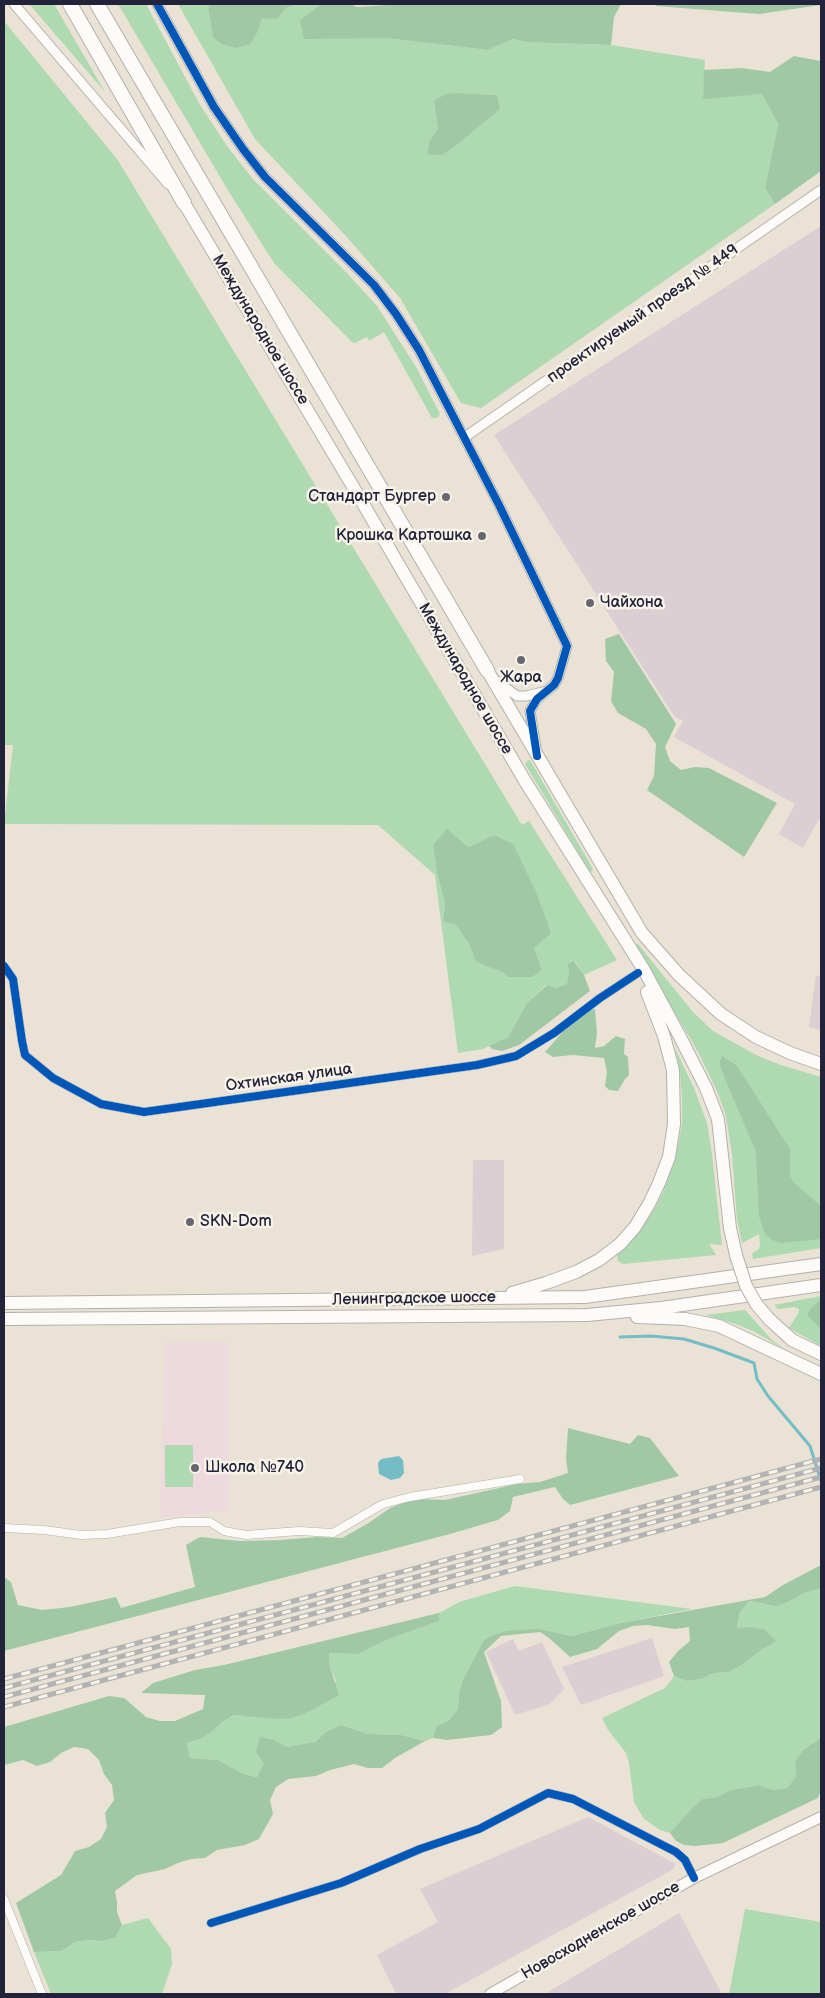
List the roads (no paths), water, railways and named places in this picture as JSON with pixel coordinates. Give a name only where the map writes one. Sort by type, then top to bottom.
[{"type":"highway","name":"Международное шоссе","points":[[70,4],[184,203],[525,781],[644,970],[678,1033],[706,1088],[718,1118],[730,1228],[746,1286],[768,1320],[792,1340],[821,1354]]},
{"type":"highway","name":"Международное шоссе","points":[[96,4],[642,933],[679,976],[721,1014],[756,1037],[790,1053],[821,1064]]},
{"type":"highway","points":[[496,1298],[576,1272],[599,1260],[620,1244],[635,1227],[659,1183],[668,1156],[674,1124],[673,1070],[656,1012],[629,948]]},
{"type":"highway","name":"Ленинградское шоссе","points":[[4,1303],[585,1297],[821,1264]]},
{"type":"highway","name":"Ленинградское шоссе","points":[[4,1320],[588,1315],[661,1308],[821,1285]]},
{"type":"highway","points":[[588,1315],[685,1319],[720,1326],[821,1374]]},
{"type":"main road","name":"Новосходненское шоссе","points":[[490,1994],[694,1878],[821,1817]]},
{"type":"street","points":[[14,4],[184,203]]},
{"type":"street","points":[[158,4],[214,107],[242,149],[271,183],[374,285],[396,314],[419,350],[500,505],[567,646],[558,678],[548,690],[537,698],[530,710],[537,756]]},
{"type":"street","name":"проектируемый проезд № 449","points":[[465,438],[821,190]]},
{"type":"street","points":[[488,672],[517,696],[526,696],[548,690]]},
{"type":"street","name":"Охтинская улица","points":[[4,966],[13,979],[25,1055],[53,1078],[101,1104],[144,1112],[477,1065],[516,1056],[554,1033],[600,998],[638,973]]},
{"type":"street","points":[[4,1528],[44,1530],[81,1535],[107,1534],[180,1522],[210,1522],[224,1532],[246,1535],[299,1531],[333,1532],[383,1504],[410,1497],[520,1479]]},
{"type":"street","points":[[211,1923],[341,1883],[420,1849],[479,1829],[548,1793],[573,1799],[676,1852],[685,1860],[694,1878]]},
{"type":"street","points":[[4,1899],[42,1994]]},
{"type":"water","points":[[399,1456],[403,1460],[404,1473],[400,1478],[391,1480],[379,1474],[378,1463],[381,1459]]},
{"type":"waterway","points":[[620,1337],[651,1336],[684,1339],[754,1363],[757,1379],[768,1396],[810,1446],[821,1481]]},
{"type":"railway","points":[[4,1679],[821,1459]]},
{"type":"railway","points":[[4,1688],[821,1468]]},
{"type":"railway","points":[[4,1697],[821,1477]]},
{"type":"railway","points":[[4,1707],[821,1487]]},
{"type":"place","name":"Стандарт Бургер","points":[[446,497]]},
{"type":"place","name":"Крошка Картошка","points":[[482,536]]},
{"type":"place","name":"Чайхона","points":[[590,603]]},
{"type":"place","name":"Жара","points":[[521,660]]},
{"type":"place","name":"SKN-Dom","points":[[190,1222]]},
{"type":"place","name":"Школа №740","points":[[195,1468]]}]
